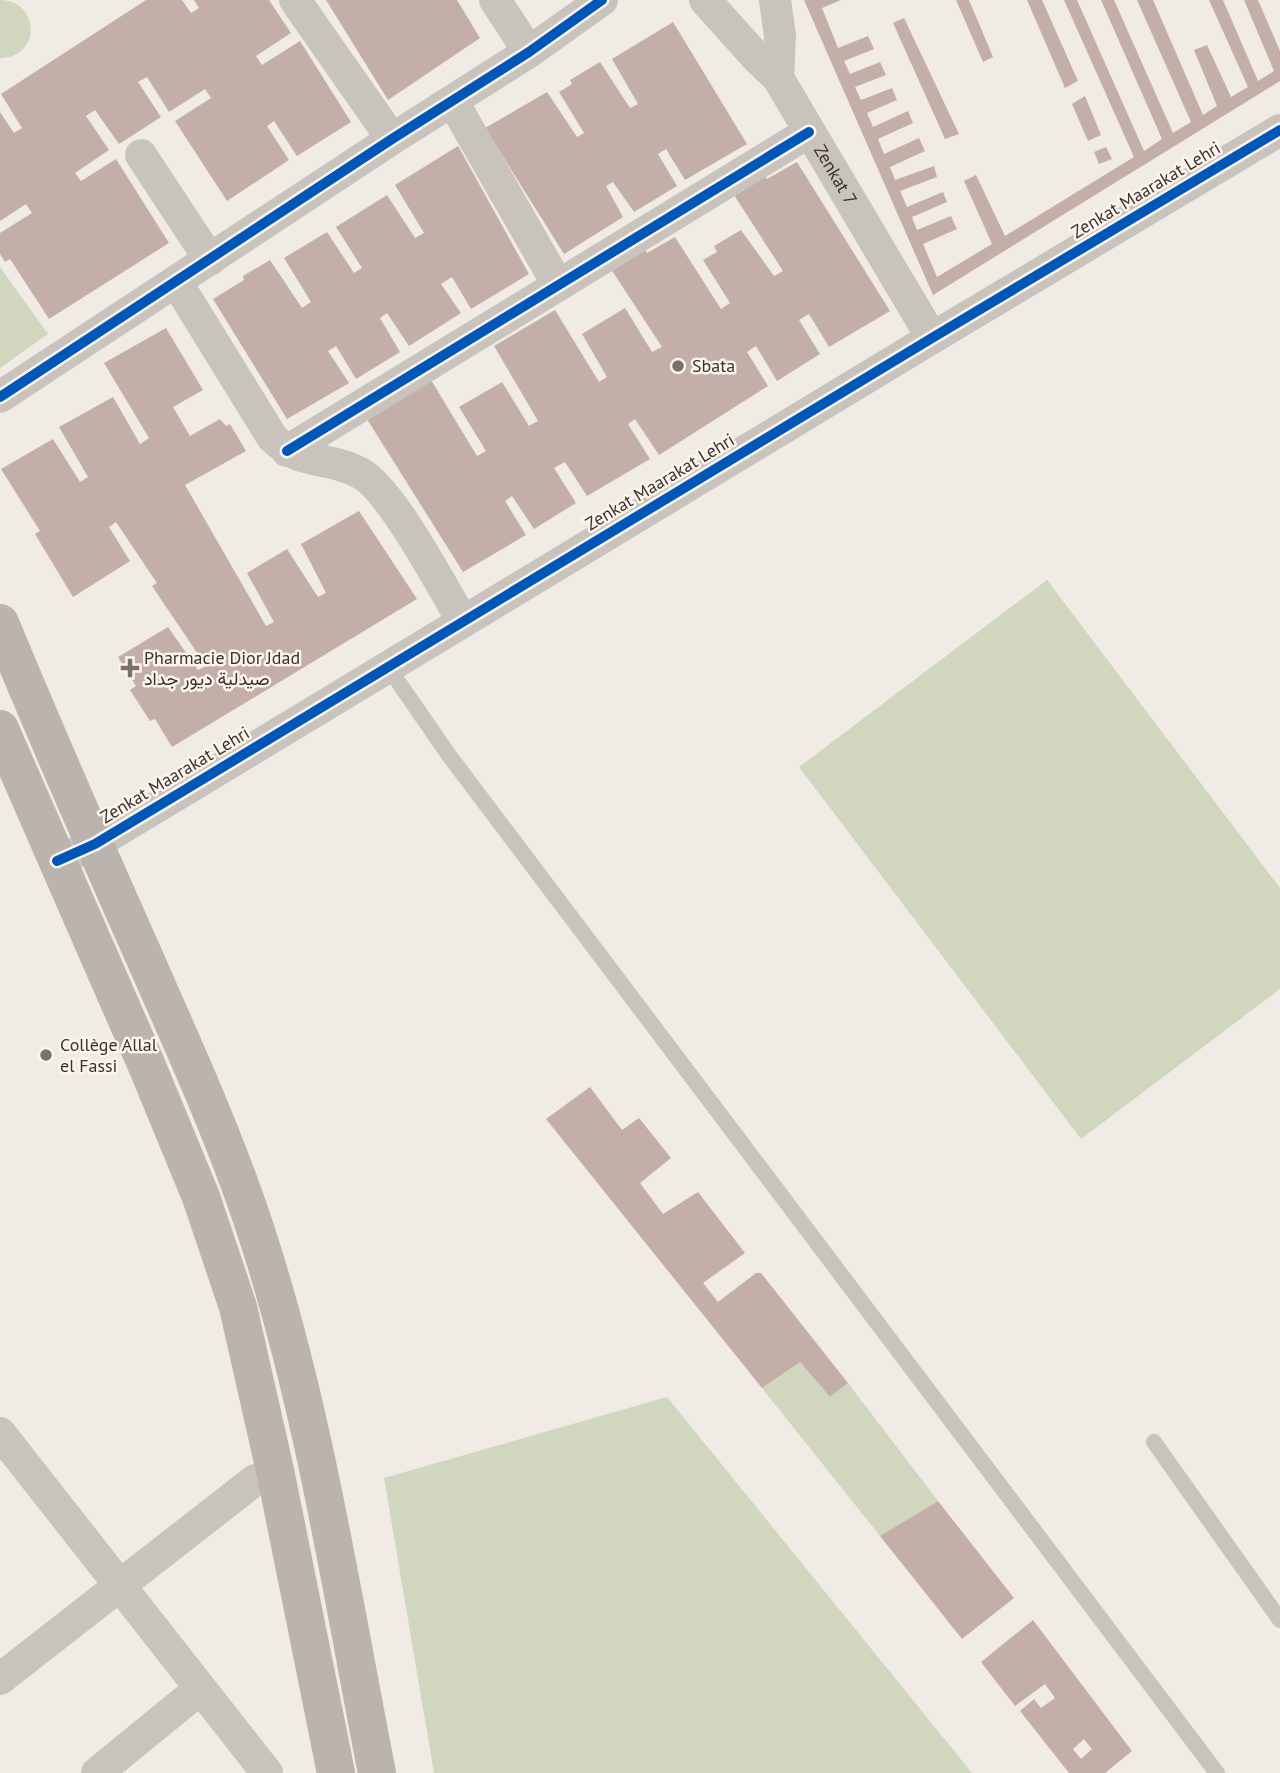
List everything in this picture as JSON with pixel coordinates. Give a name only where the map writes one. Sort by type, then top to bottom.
[{"type":"main road","points":[[0,623],[65,781],[221,1133],[254,1226],[296,1375],[321,1485],[377,1773]]},
{"type":"main road","points":[[0,729],[147,1066],[213,1231],[238,1307],[276,1475],[336,1773]]},
{"type":"street","points":[[295,0],[392,139]]},
{"type":"street","points":[[495,0],[529,52]]},
{"type":"street","points":[[0,397],[529,52],[602,0]]},
{"type":"street","points":[[705,0],[758,60],[778,78]]},
{"type":"street","points":[[775,0],[780,36],[778,78]]},
{"type":"street","name":"Zenkat 7","points":[[778,78],[932,338]]},
{"type":"street","points":[[453,102],[558,285]]},
{"type":"street","name":"Zenkat Maarakat Lehri","points":[[57,861],[95,844],[1280,130]]},
{"type":"street","points":[[287,451],[808,132]]},
{"type":"street","points":[[141,155],[210,260]]},
{"type":"street","points":[[177,283],[272,437],[287,451],[304,458],[347,468],[370,480],[386,497],[463,622]]},
{"type":"street","points":[[0,1433],[267,1773]]},
{"type":"street","points":[[0,1679],[255,1480],[276,1475]]},
{"type":"street","points":[[97,1773],[200,1689]]},
{"type":"lane","points":[[388,667],[457,765],[1217,1773]]},
{"type":"lane","points":[[1154,1442],[1280,1620]]},
{"type":"green space","points":[[0,0],[13,2],[23,9],[29,18],[31,29],[29,40],[23,49],[14,56],[0,58]]},
{"type":"green space","points":[[0,267],[48,334],[0,368]]},
{"type":"green space","points":[[1047,580],[1280,888],[1280,989],[1081,1139],[799,767]]},
{"type":"green space","points":[[800,1362],[830,1397],[848,1383],[938,1501],[880,1536],[762,1388]]},
{"type":"green space","points":[[667,1397],[972,1773],[434,1773],[384,1478]]},
{"type":"building","points":[[146,0],[182,0],[191,13],[199,8],[194,0],[269,0],[291,33],[256,56],[262,65],[300,41],[351,122],[297,156],[274,121],[267,126],[289,160],[227,201],[175,121],[211,98],[205,89],[169,112],[147,77],[138,82],[161,117],[119,144],[95,110],[86,116],[109,150],[75,173],[81,181],[116,159],[169,243],[49,319],[10,259],[5,262],[0,254],[0,233],[32,213],[26,204],[0,221],[0,112],[14,133],[22,128],[1,94]]},
{"type":"building","points":[[326,0],[457,0],[480,38],[388,100]]},
{"type":"building","points":[[804,0],[841,0],[822,8],[838,48],[868,36],[874,49],[844,61],[850,74],[880,62],[886,75],[855,87],[861,100],[892,88],[897,100],[867,113],[873,127],[908,111],[913,123],[878,139],[884,154],[919,138],[925,151],[890,167],[895,180],[934,166],[937,177],[900,191],[907,207],[943,192],[947,202],[912,217],[917,230],[951,216],[957,229],[923,244],[937,277],[992,244],[964,181],[976,175],[1005,236],[1134,157],[1064,0],[1077,0],[1144,151],[1162,139],[1101,0],[1114,0],[1173,133],[1191,122],[1137,0],[1153,0],[1203,115],[1217,106],[1194,50],[1207,45],[1231,97],[1248,87],[1209,0],[1223,0],[1258,81],[1274,71],[1244,0],[1258,0],[1280,51],[1280,81],[933,295]]},
{"type":"building","points":[[956,0],[969,0],[993,57],[983,62]]},
{"type":"building","points":[[1027,0],[1042,0],[1078,81],[1065,88]]},
{"type":"building","points":[[904,18],[959,134],[945,139],[893,23]]},
{"type":"building","points":[[673,22],[747,144],[685,180],[666,149],[658,154],[677,186],[634,212],[613,182],[606,186],[623,217],[564,254],[485,128],[547,92],[577,137],[584,133],[559,92],[572,84],[570,80],[600,62],[630,108],[638,104],[612,59]]},
{"type":"building","points":[[1085,96],[1101,135],[1088,141],[1072,104]]},
{"type":"building","points":[[458,146],[529,274],[471,309],[452,277],[441,284],[461,313],[409,346],[387,313],[380,318],[400,352],[356,379],[336,346],[328,351],[349,383],[287,419],[213,299],[270,260],[302,308],[311,302],[284,258],[327,232],[354,273],[362,268],[336,227],[387,195],[415,238],[424,233],[395,185]]},
{"type":"building","points":[[1106,147],[1112,159],[1099,164],[1094,152]]},
{"type":"building","name":"Sbata","points":[[797,162],[890,311],[829,347],[809,314],[799,320],[820,354],[777,381],[756,346],[747,352],[768,386],[659,455],[635,419],[628,424],[650,459],[587,496],[565,462],[554,468],[576,503],[534,529],[512,496],[505,501],[526,535],[463,572],[365,416],[431,380],[477,456],[486,451],[459,407],[502,382],[529,426],[538,421],[494,346],[555,310],[599,382],[607,377],[582,334],[625,308],[652,352],[662,347],[611,269],[644,248],[647,253],[675,237],[721,309],[730,303],[703,260],[717,252],[714,246],[741,230],[774,276],[783,271],[734,195],[764,175],[767,179]]},
{"type":"building","points":[[166,328],[203,390],[173,407],[190,436],[220,419],[226,426],[230,424],[246,451],[185,485],[266,626],[274,622],[247,573],[287,549],[318,597],[326,593],[301,544],[359,511],[417,599],[172,747],[155,719],[150,721],[130,690],[136,686],[118,657],[168,627],[198,670],[206,666],[152,586],[157,583],[116,522],[109,527],[130,561],[73,597],[35,534],[40,531],[1,469],[53,439],[80,482],[88,477],[59,427],[113,397],[140,444],[149,438],[104,363]]},
{"type":"building","points":[[590,1087],[622,1130],[639,1118],[671,1158],[640,1183],[663,1214],[698,1192],[745,1253],[703,1283],[718,1302],[756,1273],[761,1273],[848,1383],[830,1397],[800,1362],[762,1388],[546,1119]]},
{"type":"building","points":[[938,1501],[1014,1598],[962,1639],[880,1536]]},
{"type":"building","points":[[1033,1620],[1132,1751],[1105,1773],[1069,1773],[1020,1711],[1034,1699],[1041,1708],[1055,1698],[1045,1684],[1015,1706],[981,1662]],"holes":[[[1084,1739],[1092,1749],[1081,1759],[1073,1749]]]},
{"type":"cycle path","points":[[0,397],[529,52],[602,0]]},
{"type":"cycle path","points":[[57,861],[95,844],[1280,130]]},
{"type":"cycle path","points":[[287,451],[809,132]]},
{"type":"place","name":"Sbata","points":[[678,366]]},
{"type":"place","name":"Pharmacie Dior Jdad صيدلية ديور جداد","points":[[130,668]]},
{"type":"place","name":"Collège Allal el Fassi","points":[[46,1055]]}]
